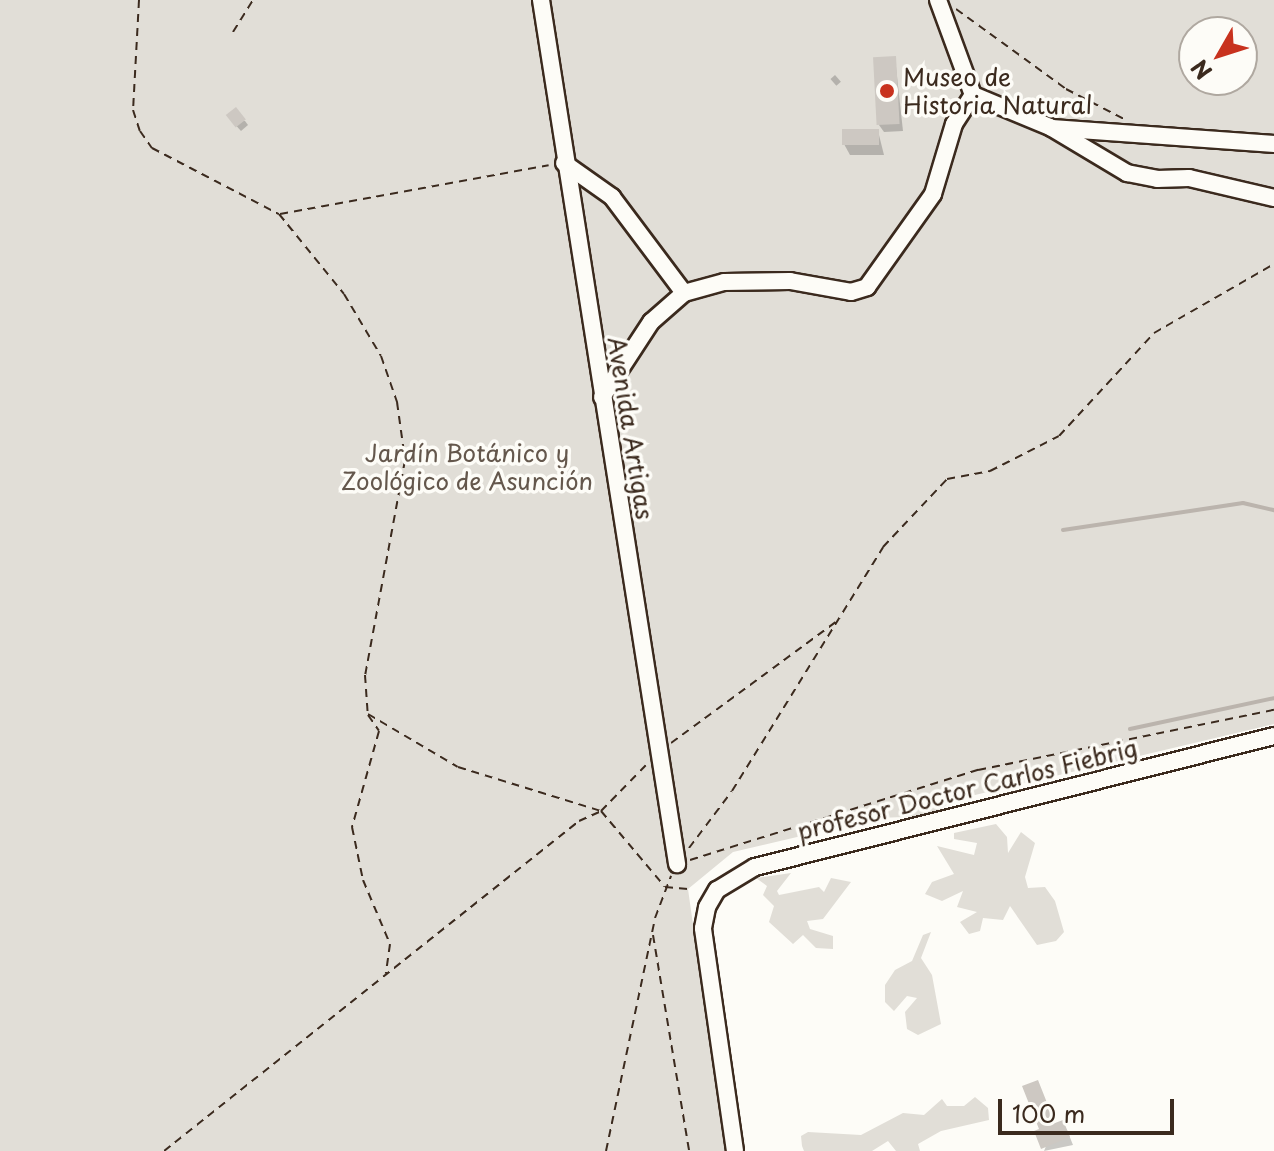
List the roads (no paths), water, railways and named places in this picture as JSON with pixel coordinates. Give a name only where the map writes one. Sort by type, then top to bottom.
[{"type":"street","name":"Avenida Artigas","points":[[541,0],[564,163],[677,864]]},
{"type":"street","points":[[938,0],[973,95],[1050,127],[1127,173],[1157,179],[1189,178],[1274,198]]},
{"type":"street","points":[[602,397],[651,322],[684,293],[724,282],[790,281],[851,292],[867,287],[933,194],[954,124],[973,95]]},
{"type":"street","points":[[1050,127],[1274,144]]},
{"type":"street","points":[[564,163],[612,197],[684,293]]},
{"type":"street","name":"profesor Doctor Carlos Fiebrig","points":[[735,1151],[703,928],[707,907],[717,890],[755,867],[1274,736]]},
{"type":"waterway","points":[[1063,530],[1243,503],[1274,510]]},
{"type":"waterway","points":[[1130,729],[1274,698]]},
{"type":"place","name":"Museo de Historia Natural","points":[[887,91]]},
{"type":"park label","name":"Jardín Botánico y Zoológico de Asunción","points":[[467,467]]}]
